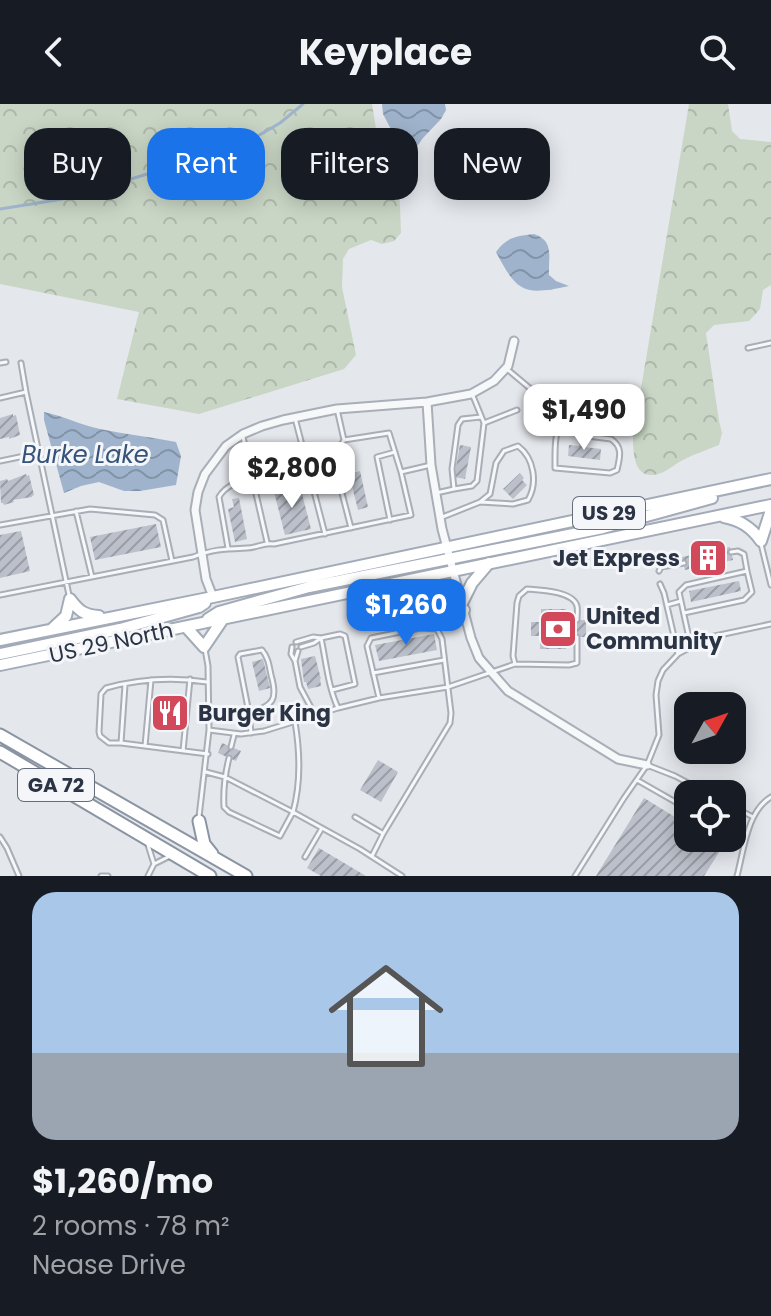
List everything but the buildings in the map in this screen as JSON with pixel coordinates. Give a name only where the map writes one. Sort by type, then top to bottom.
[{"type":"highway","points":[[0,728],[18,746]]},
{"type":"highway","name":"GA 72","points":[[0,735],[246,876]]},
{"type":"highway","name":"GA 72","points":[[0,752],[210,876]]},
{"type":"highway","points":[[112,819],[120,812],[142,824],[171,832],[199,821]]},
{"type":"highway","points":[[199,821],[204,844],[214,858]]},
{"type":"main road","name":"US 29","points":[[0,640],[448,552],[771,479]]},
{"type":"main road","name":"US 29","points":[[223,619],[771,507]]},
{"type":"main road","points":[[761,541],[771,507]]},
{"type":"main road","points":[[718,516],[739,520],[761,541]]},
{"type":"main road","points":[[199,624],[219,612],[448,552]]},
{"type":"main road","points":[[400,582],[437,588],[463,607],[472,583],[489,563]]},
{"type":"main road","points":[[0,654],[120,629],[199,607],[213,597]]},
{"type":"main road","points":[[70,599],[80,612],[87,615],[113,617]]},
{"type":"main road","points":[[52,629],[66,616],[70,599]]},
{"type":"main road","points":[[186,627],[204,647],[223,619]]},
{"type":"main road","name":"US 29 North","points":[[0,665],[223,619]]},
{"type":"street","points":[[213,597],[206,579],[195,510],[205,474],[226,446],[262,426],[337,409],[427,402],[471,394],[494,381],[506,368],[514,341]]},
{"type":"street","points":[[427,402],[431,465],[440,518],[479,658],[508,691],[618,759],[647,765]]},
{"type":"lane","points":[[748,348],[771,343]]},
{"type":"lane","points":[[0,363],[6,362]]},
{"type":"lane","points":[[21,363],[70,599]]},
{"type":"lane","points":[[506,368],[562,418],[579,435],[615,441],[620,456],[617,470],[610,473],[555,468],[556,440],[562,418]]},
{"type":"lane","points":[[0,398],[26,392]]},
{"type":"lane","points":[[436,493],[472,486],[477,481],[484,423],[471,394]]},
{"type":"lane","points":[[337,409],[344,440],[336,453],[337,474],[351,528]]},
{"type":"lane","points":[[484,423],[517,410]]},
{"type":"lane","points":[[454,489],[452,469],[458,425],[462,419],[481,417]]},
{"type":"lane","points":[[295,418],[325,534]]},
{"type":"lane","points":[[0,595],[172,562],[208,551],[251,548],[267,542],[274,544],[411,515],[389,433],[344,440]]},
{"type":"lane","points":[[243,434],[267,542]]},
{"type":"lane","points":[[440,518],[480,502],[490,494],[496,463],[504,451],[518,446],[526,452],[533,468],[533,491],[528,500],[513,504],[480,502]]},
{"type":"lane","points":[[390,520],[377,457],[395,452]]},
{"type":"lane","points":[[0,461],[39,453]]},
{"type":"lane","points":[[401,472],[431,465]]},
{"type":"lane","points":[[228,548],[219,497],[223,490],[243,479],[249,467]]},
{"type":"lane","points":[[276,480],[309,473]]},
{"type":"lane","points":[[236,484],[245,485],[256,492]]},
{"type":"lane","points":[[0,525],[90,509],[155,515],[163,520],[172,562]]},
{"type":"lane","points":[[76,511],[92,577]]},
{"type":"lane","points":[[761,541],[771,585]]},
{"type":"lane","points":[[684,613],[744,600],[752,592],[744,554],[731,552]]},
{"type":"lane","points":[[661,577],[661,567],[684,563]]},
{"type":"lane","points":[[691,647],[679,592],[686,585],[747,571]]},
{"type":"lane","points":[[662,584],[678,654]]},
{"type":"lane","points":[[515,664],[517,603],[519,596],[527,589],[556,592],[575,601],[577,620]]},
{"type":"lane","points":[[667,605],[681,601]]},
{"type":"lane","points":[[575,876],[647,765],[659,735],[656,695],[663,670],[678,654],[710,637],[771,624]]},
{"type":"lane","points":[[372,856],[450,723],[442,639],[437,629],[409,630],[371,638],[367,646],[379,698]]},
{"type":"lane","points":[[315,715],[300,687],[291,654],[294,644],[313,637],[345,636],[355,684],[332,690]]},
{"type":"lane","points":[[209,730],[251,733],[379,698],[448,687],[515,664],[577,663],[577,637]]},
{"type":"lane","points":[[295,661],[299,649],[321,638]]},
{"type":"lane","points":[[321,638],[338,708]]},
{"type":"lane","points":[[199,821],[209,730],[208,666],[204,647]]},
{"type":"lane","points":[[249,713],[268,706],[276,691],[267,655],[262,650],[240,654],[237,661],[251,733]]},
{"type":"lane","points":[[373,673],[444,660]]},
{"type":"lane","points":[[183,751],[190,679]]},
{"type":"lane","points":[[207,682],[151,680],[103,691],[100,736],[109,743],[208,754]]},
{"type":"lane","points":[[145,746],[151,680]]},
{"type":"lane","points":[[121,743],[125,685]]},
{"type":"lane","points":[[229,758],[224,807],[280,836],[295,802],[300,752],[295,722]]},
{"type":"lane","points":[[231,747],[235,734]]},
{"type":"lane","points":[[647,765],[682,780]]},
{"type":"lane","points":[[206,772],[225,777],[293,812],[402,876]]},
{"type":"lane","points":[[637,780],[674,801]]},
{"type":"lane","points":[[737,876],[753,817],[771,797]]},
{"type":"lane","points":[[746,813],[753,817]]},
{"type":"lane","points":[[355,817],[383,834]]},
{"type":"lane","points":[[305,857],[322,828]]},
{"type":"lane","points":[[0,837],[19,876]]},
{"type":"lane","points":[[145,838],[154,864]]},
{"type":"lane","points":[[148,876],[154,864],[175,855]]},
{"type":"lane","points":[[101,876],[108,876]]},
{"type":"green space","points":[[0,104],[372,104],[376,128],[281,128],[281,200],[400,200],[401,233],[394,241],[382,244],[371,240],[349,249],[343,259],[342,287],[356,355],[344,369],[199,414],[117,399],[139,312],[0,284]]},
{"type":"green space","points":[[689,104],[728,104],[732,131],[740,139],[771,142],[771,285],[763,290],[760,309],[749,321],[714,325],[706,333],[722,433],[719,445],[652,475],[645,474],[637,465],[633,436]]},
{"type":"water","points":[[382,104],[445,104],[446,110],[418,145],[418,128],[390,128]]},
{"type":"water","points":[[534,234],[548,246],[549,275],[569,286],[531,290],[523,288],[510,276],[496,252],[512,238]]},
{"type":"water","name":"Burke Lake","points":[[44,412],[100,429],[176,442],[181,456],[176,485],[124,491],[99,482],[64,493]]},
{"type":"waterway","points":[[0,209],[69,198],[222,151],[256,137],[303,104]]},
{"type":"place","name":"Jet Express","points":[[708,558]]},
{"type":"place","name":"United Community","points":[[558,629]]},
{"type":"place","name":"Burger King","points":[[170,713]]}]
